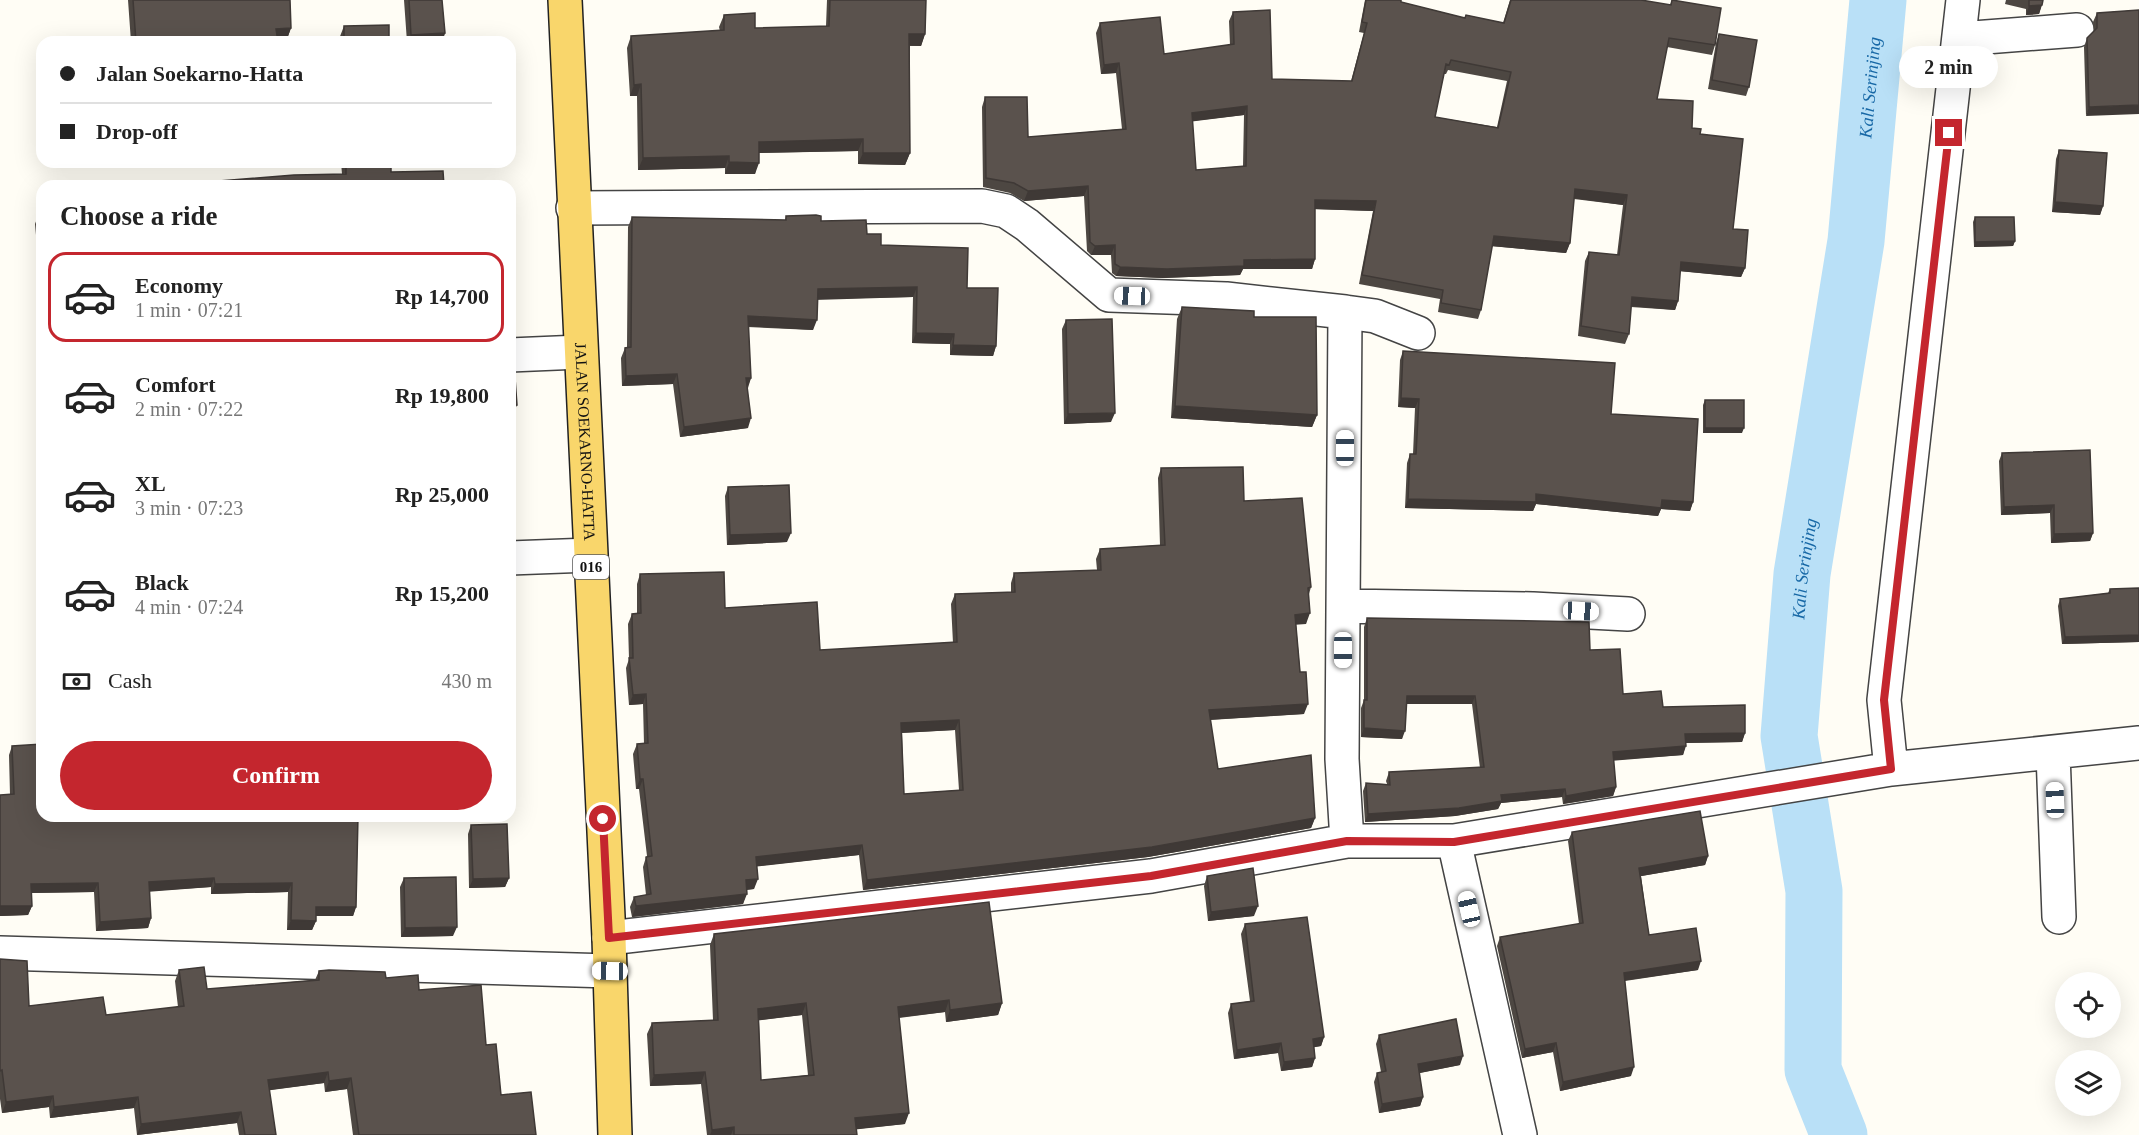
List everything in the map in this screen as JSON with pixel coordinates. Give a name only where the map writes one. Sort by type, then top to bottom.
[{"type":"main road","name":"JALAN SOEKARNO-HATTA","points":[[565,0],[573,208],[543,354],[590,555],[609,938],[615,1135]]},
{"type":"street","points":[[1891,769],[1884,700],[1963,0]]},
{"type":"street","points":[[1960,39],[2078,30]]},
{"type":"street","points":[[573,208],[982,206],[1006,211],[1027,225],[1092,284],[1109,296],[1226,299],[1345,312],[1375,316],[1418,333]]},
{"type":"street","points":[[1345,312],[1342,759],[1347,841]]},
{"type":"street","points":[[516,558],[590,555]]},
{"type":"street","points":[[1344,606],[1533,609],[1628,614]]},
{"type":"street","points":[[609,938],[1151,876],[1347,841],[1454,842],[1891,769],[2139,743]]},
{"type":"street","points":[[2053,753],[2059,917]]},
{"type":"street","points":[[1454,842],[1520,1135]]},
{"type":"street","points":[[0,953],[610,971]]},
{"type":"building","points":[[133,0],[290,0],[291,28],[276,29],[277,36],[136,36]]},
{"type":"building","points":[[409,0],[442,0],[445,33],[411,35]]},
{"type":"building","points":[[830,0],[926,0],[925,34],[909,34],[910,153],[863,153],[863,139],[759,142],[759,163],[729,162],[729,156],[643,158],[641,84],[634,85],[631,36],[724,30],[724,15],[755,13],[755,28],[829,26]]},
{"type":"building","points":[[1366,0],[1401,0],[1401,2],[1465,18],[1466,15],[1504,23],[1511,0],[1641,0],[1671,5],[1672,0],[1721,8],[1715,45],[1669,38],[1657,99],[1693,101],[1692,128],[1701,129],[1700,134],[1743,139],[1733,229],[1748,230],[1745,268],[1681,262],[1678,301],[1632,297],[1629,334],[1581,326],[1589,252],[1619,255],[1627,195],[1575,189],[1570,243],[1494,236],[1481,310],[1441,303],[1443,290],[1362,275],[1376,201],[1315,200],[1315,259],[1244,260],[1244,266],[1167,269],[1120,267],[1115,264],[1115,245],[1095,246],[1090,242],[1088,186],[1028,191],[1014,183],[986,178],[985,97],[1027,97],[1028,137],[1126,129],[1119,63],[1104,65],[1100,23],[1160,17],[1164,54],[1234,44],[1233,12],[1270,10],[1272,79],[1352,81],[1367,23],[1362,22]],"holes":[[[1451,60],[1511,72],[1498,128],[1435,117],[1446,64],[1449,65]],[[1247,106],[1246,166],[1196,170],[1192,113]]]},
{"type":"building","points":[[2029,0],[2043,0],[2042,5],[2029,6]]},
{"type":"building","points":[[2139,10],[2139,105],[2089,107],[2087,38],[2097,28],[2097,13]]},
{"type":"building","points":[[389,25],[389,36],[344,36],[344,26]]},
{"type":"building","points":[[1719,34],[1757,40],[1749,87],[1712,80]]},
{"type":"building","points":[[2059,150],[2107,153],[2103,206],[2055,202]]},
{"type":"building","points":[[346,168],[391,168],[391,172],[443,171],[444,180],[231,180],[294,175],[346,174]]},
{"type":"building","points":[[786,216],[821,216],[821,221],[866,220],[867,234],[881,234],[881,245],[968,248],[967,288],[998,288],[996,346],[953,345],[954,334],[916,333],[917,287],[818,289],[817,320],[748,316],[751,378],[746,378],[751,418],[684,427],[677,374],[626,376],[625,348],[631,347],[632,217],[786,220]]},
{"type":"building","points":[[1975,217],[2014,217],[2015,241],[1975,242]]},
{"type":"building","points":[[1182,307],[1254,311],[1254,317],[1316,317],[1317,415],[1175,406]]},
{"type":"building","points":[[1112,319],[1115,413],[1068,414],[1066,320]]},
{"type":"building","points":[[1403,351],[1615,363],[1611,414],[1698,419],[1693,502],[1662,500],[1661,508],[1536,494],[1536,502],[1408,499],[1410,454],[1416,454],[1419,399],[1401,398]]},
{"type":"building","points":[[1705,400],[1744,400],[1744,428],[1705,428]]},
{"type":"building","points":[[2090,450],[2093,533],[2054,534],[2054,505],[2004,507],[2002,453]]},
{"type":"building","points":[[1243,467],[1244,501],[1302,498],[1311,587],[1308,588],[1310,613],[1295,615],[1300,672],[1306,672],[1308,704],[1209,710],[1218,769],[1311,755],[1315,818],[1152,847],[867,880],[862,845],[756,857],[758,879],[746,880],[747,894],[636,906],[634,897],[651,894],[646,857],[652,856],[637,744],[648,743],[646,694],[633,695],[629,658],[633,658],[632,614],[641,613],[640,574],[724,572],[725,608],[817,602],[820,650],[957,642],[955,594],[1015,592],[1014,573],[1101,570],[1100,549],[1165,545],[1161,468]],"holes":[[[959,720],[963,790],[904,794],[901,723]]]},
{"type":"building","points":[[789,485],[791,533],[730,535],[728,487]]},
{"type":"building","points":[[2139,588],[2139,635],[2065,637],[2060,599],[2110,593],[2110,589]]},
{"type":"building","points":[[1367,618],[1589,622],[1590,650],[1620,649],[1623,694],[1661,691],[1663,707],[1745,705],[1745,733],[1685,734],[1686,746],[1613,752],[1616,787],[1566,796],[1565,789],[1501,795],[1502,801],[1459,808],[1368,814],[1366,783],[1390,785],[1389,772],[1484,767],[1475,696],[1407,696],[1405,731],[1364,728],[1364,700],[1367,700]]},
{"type":"building","points":[[36,744],[36,822],[358,822],[356,907],[316,907],[316,921],[291,920],[292,883],[215,884],[214,878],[149,882],[151,918],[100,922],[98,883],[31,884],[32,906],[0,906],[0,795],[14,794],[12,746]]},
{"type":"building","points":[[1700,811],[1708,856],[1639,868],[1649,935],[1696,928],[1701,961],[1624,973],[1634,1067],[1563,1082],[1556,1043],[1525,1049],[1500,937],[1583,923],[1572,832]]},
{"type":"building","points":[[507,824],[509,878],[473,879],[471,825]]},
{"type":"building","points":[[1253,868],[1258,906],[1211,912],[1207,876]]},
{"type":"building","points":[[456,877],[457,927],[405,928],[404,878]]},
{"type":"building","points":[[989,902],[1002,1003],[950,1010],[949,1000],[898,1007],[909,1113],[855,1118],[857,1135],[734,1135],[734,1127],[712,1130],[705,1072],[654,1075],[652,1023],[718,1020],[714,934]],"holes":[[[806,1003],[814,1075],[761,1080],[758,1009]]]},
{"type":"building","points":[[1307,917],[1324,1037],[1313,1039],[1315,1058],[1284,1062],[1281,1043],[1237,1050],[1231,1004],[1254,1001],[1245,924]]},
{"type":"building","points":[[0,959],[27,961],[29,1006],[103,997],[106,1015],[184,1006],[179,970],[204,967],[207,989],[319,980],[319,971],[329,970],[385,972],[386,978],[418,975],[419,990],[481,985],[486,1045],[496,1044],[501,1095],[531,1092],[536,1135],[359,1135],[351,1078],[329,1081],[328,1072],[268,1080],[276,1135],[245,1135],[241,1112],[141,1124],[138,1097],[54,1107],[53,1096],[6,1102],[2,1070],[0,1071]]},
{"type":"building","points":[[1456,1019],[1463,1056],[1418,1064],[1423,1097],[1382,1104],[1377,1073],[1386,1071],[1379,1035]]},
{"type":"waterway","name":"Kali Serinjing","points":[[1839,1135],[1813,1070],[1814,891],[1789,736],[1802,574],[1856,241],[1878,0]]},
{"type":"route","points":[[603,819],[609,938],[1151,876],[1347,841],[1454,842],[1891,769],[1884,700],[1949,133]]}]
